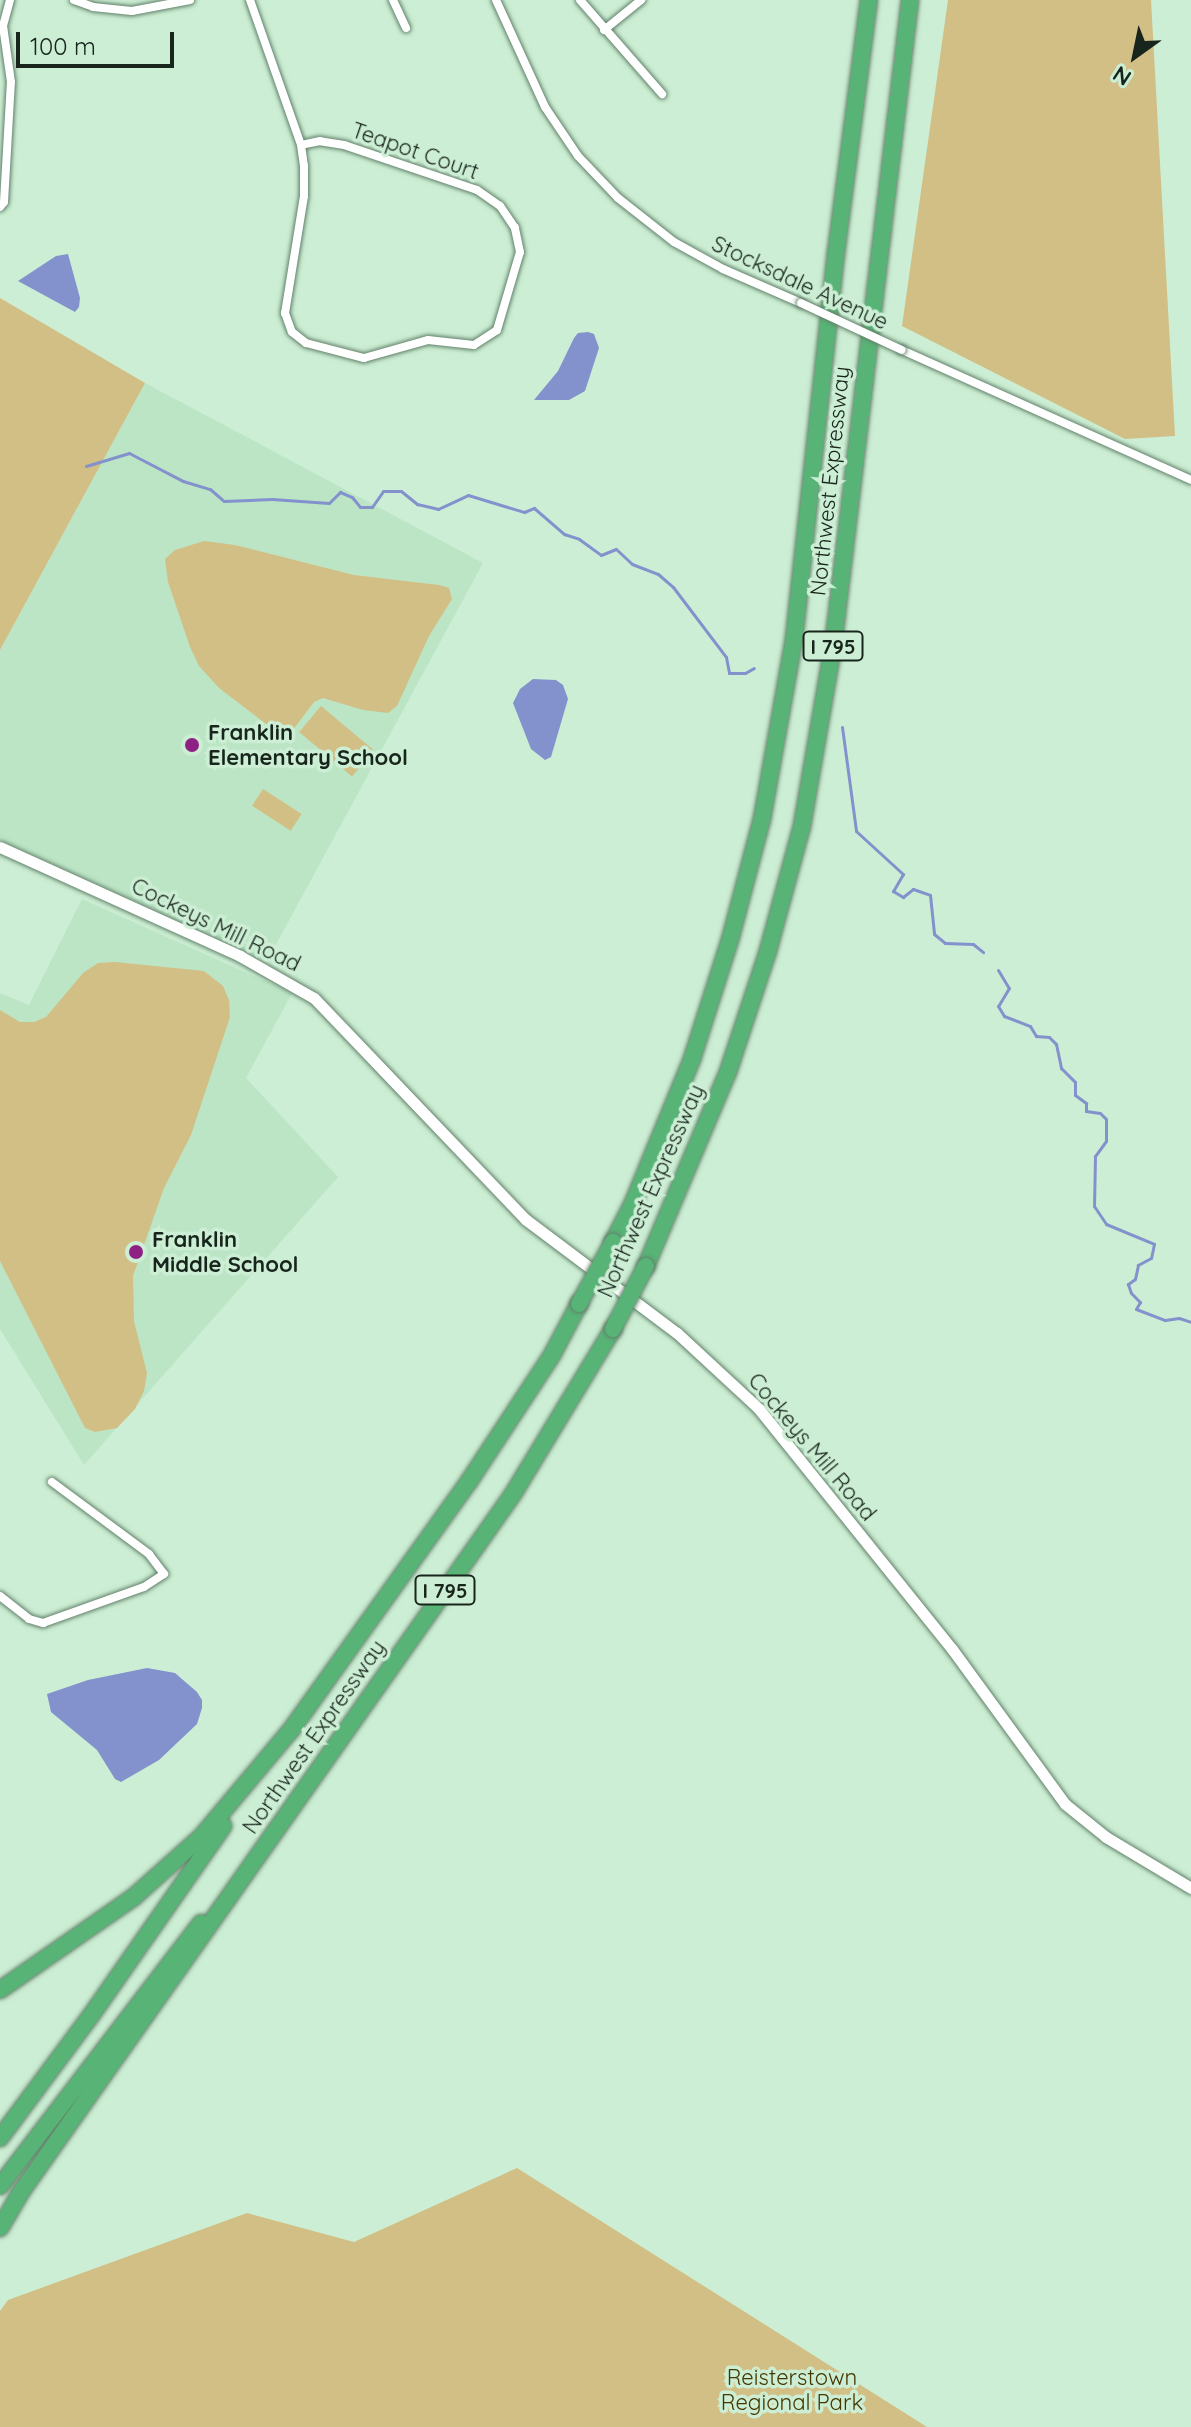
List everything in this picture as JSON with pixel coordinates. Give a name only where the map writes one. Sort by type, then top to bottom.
[{"type":"highway","name":"Northwest Expressway","points":[[0,1990],[94,1925],[171,1866],[202,1836],[291,1730],[477,1470],[552,1355],[633,1203],[692,1059],[730,940],[762,819],[794,639],[836,253],[869,0]]},
{"type":"highway","name":"Northwest Expressway","points":[[0,2228],[21,2192],[206,1934],[265,1844],[513,1494],[613,1329],[646,1266],[711,1119],[768,951],[802,826],[833,647],[910,0]]},
{"type":"highway","points":[[0,2138],[90,2017],[291,1730]]},
{"type":"highway","points":[[0,2186],[265,1844]]},
{"type":"street","points":[[0,207],[4,202],[4,148],[11,82],[3,26],[10,0]]},
{"type":"street","points":[[74,0],[99,8],[132,11],[190,0]]},
{"type":"street","name":"Teapot Court","points":[[250,0],[301,145],[304,196],[285,313],[292,332],[306,343],[364,358],[428,340],[474,345],[490,337],[503,320],[520,252],[515,228],[500,206],[477,190],[344,145],[320,141],[301,145]]},
{"type":"street","points":[[393,0],[406,28]]},
{"type":"street","name":"Stocksdale Avenue","points":[[496,0],[545,107],[596,176],[637,215],[674,242],[723,269],[1191,480]]},
{"type":"street","points":[[580,0],[662,94]]},
{"type":"street","points":[[604,30],[641,0]]},
{"type":"street","name":"Cockeys Mill Road","points":[[0,847],[240,956],[314,998],[523,1217],[677,1333],[759,1409],[952,1649],[1065,1804],[1106,1837],[1191,1888]]},
{"type":"street","points":[[0,1596],[29,1619],[43,1623],[144,1587],[164,1574],[149,1554],[52,1482]]},
{"type":"shaded area","name":"Franklin Elementary School","points":[[145,383],[483,563],[267,961],[0,840],[0,650]]},
{"type":"shaded area","name":"Franklin Middle School","points":[[82,899],[292,993],[246,1078],[338,1177],[84,1465],[0,1329],[0,993],[29,1005]]},
{"type":"green space","points":[[948,0],[1151,0],[1175,436],[1125,439],[902,326]]},
{"type":"green space","points":[[0,298],[145,383],[0,650]]},
{"type":"green space","points":[[204,541],[235,545],[354,575],[439,585],[449,588],[452,599],[429,636],[397,706],[388,713],[363,710],[323,698],[314,702],[286,739],[219,688],[199,666],[190,647],[168,582],[165,559],[175,550]]},
{"type":"green space","points":[[321,706],[374,750],[352,776],[299,732]]},
{"type":"green space","points":[[263,789],[302,814],[291,831],[252,806]]},
{"type":"green space","points":[[98,963],[204,971],[223,986],[229,1000],[230,1017],[191,1135],[164,1188],[133,1276],[134,1321],[147,1373],[144,1391],[135,1409],[117,1428],[95,1432],[85,1428],[0,1261],[0,1010],[20,1022],[34,1022],[46,1017],[83,973]]},
{"type":"green space","name":"Reisterstown Regional Park","points":[[517,2168],[927,2427],[0,2427],[0,2311],[8,2300],[247,2213],[354,2242]]},
{"type":"water","points":[[68,254],[80,298],[75,312],[18,281],[56,256]]},
{"type":"water","points":[[578,333],[594,334],[599,348],[585,391],[569,400],[534,400],[558,371],[574,338]]},
{"type":"water","points":[[533,679],[556,680],[563,685],[568,699],[551,757],[545,760],[531,749],[513,703],[520,689]]},
{"type":"water","points":[[147,1668],[175,1673],[197,1692],[202,1708],[197,1724],[159,1760],[121,1782],[115,1779],[97,1750],[51,1712],[47,1694],[88,1680]]},
{"type":"waterway","points":[[86,466],[129,453],[183,481],[210,489],[224,501],[272,499],[329,503],[340,492],[352,497],[360,507],[372,507],[383,491],[401,491],[417,504],[438,509],[468,495],[524,512],[534,508],[564,534],[579,539],[601,555],[616,549],[632,564],[658,574],[673,587],[726,657],[729,673],[745,673],[754,668]]},
{"type":"waterway","points":[[842,727],[856,831],[903,874],[893,891],[903,897],[913,889],[930,895],[934,934],[945,943],[973,944],[983,952]]},
{"type":"waterway","points":[[998,970],[1009,988],[998,1006],[1004,1016],[1030,1026],[1036,1036],[1049,1037],[1056,1044],[1061,1068],[1075,1082],[1075,1095],[1086,1103],[1086,1111],[1100,1113],[1106,1119],[1106,1141],[1095,1156],[1094,1206],[1106,1224],[1154,1244],[1151,1258],[1138,1265],[1135,1279],[1128,1284],[1131,1293],[1140,1302],[1136,1309],[1165,1320],[1179,1318],[1191,1322]]},
{"type":"place","name":"Franklin Elementary School","points":[[192,745]]},
{"type":"place","name":"Franklin Middle School","points":[[136,1252]]}]
